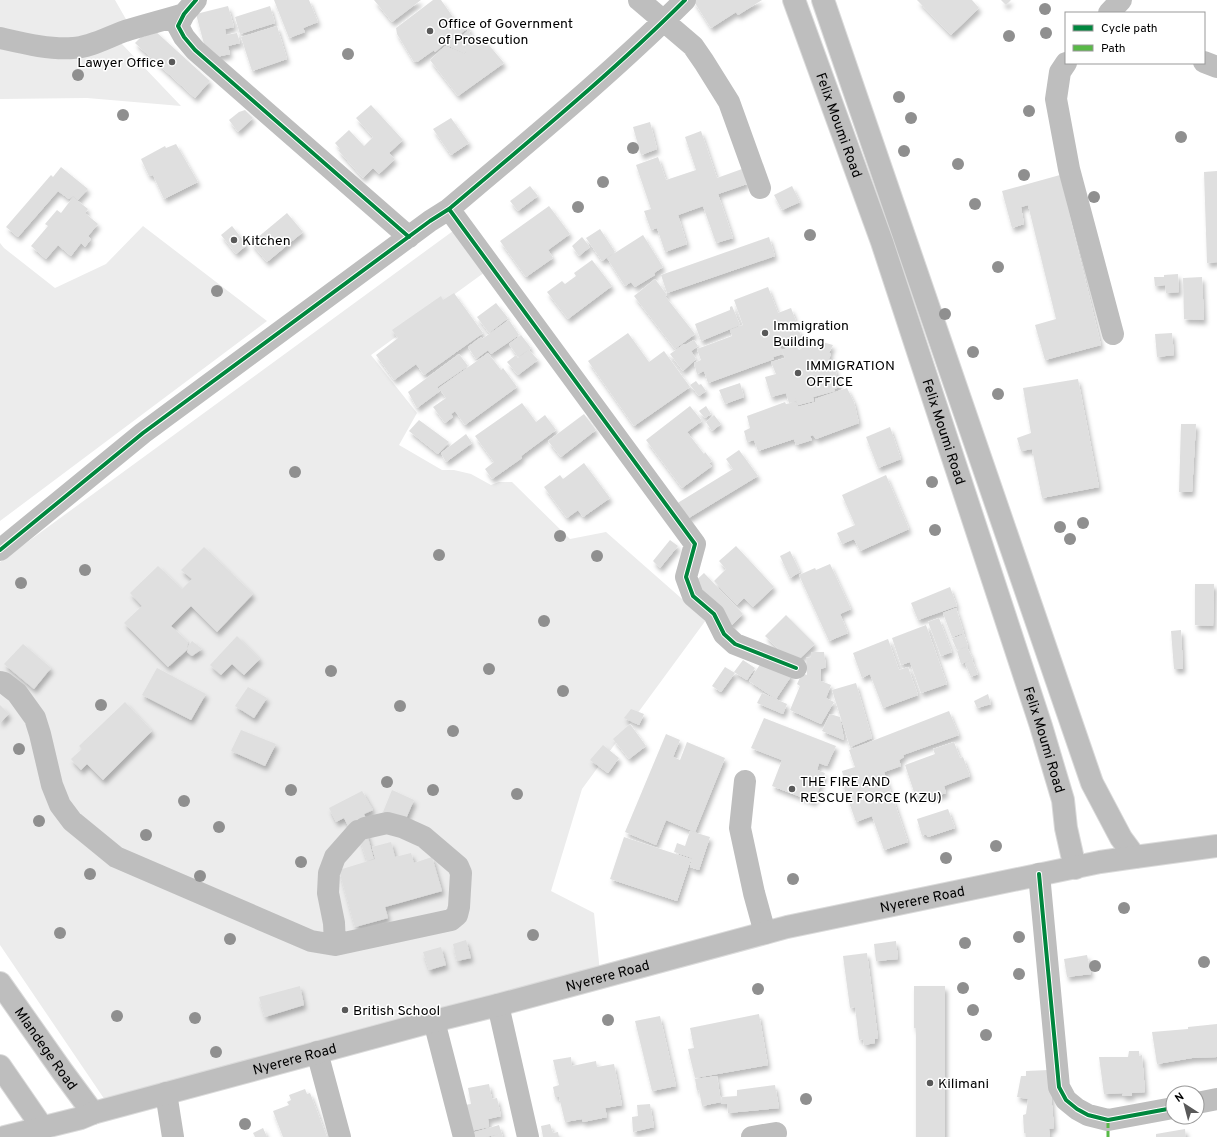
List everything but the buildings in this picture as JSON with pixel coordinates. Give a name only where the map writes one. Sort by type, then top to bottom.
[{"type":"main road","points":[[639,0],[693,46],[728,102],[760,188]]},
{"type":"main road","points":[[0,550],[144,433],[409,236],[449,208],[584,94],[685,0]]},
{"type":"main road","name":"Felix Moumi Road","points":[[794,0],[882,242],[1043,733],[1063,800],[1066,828],[1075,868]]},
{"type":"main road","name":"Felix Moumi Road","points":[[822,0],[1092,783],[1121,838],[1134,857]]},
{"type":"main road","points":[[1110,12],[1121,0],[1128,12]]},
{"type":"main road","points":[[0,38],[50,47],[73,48],[97,42],[190,7]]},
{"type":"main road","points":[[190,7],[178,26],[184,37],[195,50],[409,236]]},
{"type":"main road","points":[[1205,62],[1217,67]]},
{"type":"main road","points":[[1065,64],[1060,72],[1056,99],[1070,169],[1113,334]]},
{"type":"main road","points":[[449,208],[695,544],[686,577],[694,596],[714,614],[724,634],[735,644],[796,668]]},
{"type":"main road","points":[[882,242],[904,236]]},
{"type":"main road","points":[[901,299],[924,295]]},
{"type":"main road","points":[[0,682],[4,683],[17,693],[35,718],[52,786],[60,805],[72,820],[116,857],[311,941],[335,945],[451,920],[457,915],[459,907],[461,873],[458,866],[424,837],[402,827],[387,823],[361,829],[335,857],[329,873],[328,893],[334,923],[335,945]]},
{"type":"main road","points":[[745,781],[740,828],[754,893],[765,933]]},
{"type":"main road","name":"Nyerere Road","points":[[5,1137],[81,1118],[93,1113],[317,1052],[786,927],[1100,862],[1217,846]]},
{"type":"main road","points":[[1039,874],[1059,1087],[1066,1100],[1078,1110],[1088,1115],[1108,1120],[1165,1109]]},
{"type":"main road","name":"Mlandege Road","points":[[0,982],[93,1113]]},
{"type":"main road","points":[[498,1005],[528,1137]]},
{"type":"main road","points":[[434,1021],[464,1137]]},
{"type":"main road","points":[[317,1052],[340,1137]]},
{"type":"main road","points":[[0,1066],[42,1127]]},
{"type":"main road","points":[[166,1093],[174,1137]]},
{"type":"main road","points":[[1205,1102],[1217,1100]]},
{"type":"main road","points":[[752,1137],[776,1133]]},
{"type":"shaded area","points":[[0,0],[115,0],[131,28],[121,43],[181,106],[87,98],[0,99]]},
{"type":"shaded area","points":[[143,226],[267,321],[0,521],[0,243],[4,248],[55,288],[106,264]]},
{"type":"shaded area","points":[[453,231],[485,272],[371,355],[417,413],[399,445],[442,470],[454,470],[471,474],[491,485],[499,482],[512,482],[570,539],[606,532],[706,620],[582,789],[551,891],[594,913],[600,972],[107,1103],[0,945],[0,562]]},
{"type":"marked path","points":[[1108,1120],[1108,1137]]},
{"type":"cycle path","points":[[196,0],[184,14],[178,26],[184,37],[195,50],[409,237]]},
{"type":"cycle path","points":[[0,550],[143,433],[430,221],[449,209],[599,81],[685,0]]},
{"type":"cycle path","points":[[449,209],[695,544],[686,577],[693,596],[714,614],[724,634],[735,644],[796,668]]},
{"type":"cycle path","points":[[1039,874],[1059,1087],[1066,1100],[1077,1109],[1088,1115],[1108,1120],[1165,1109]]},
{"type":"place","name":"Office of Government of Prosecution","points":[[430,31]]},
{"type":"place","name":"Lawyer Office","points":[[172,62]]},
{"type":"place","name":"Kitchen","points":[[234,240]]},
{"type":"place","name":"Immigration Building","points":[[765,333]]},
{"type":"place","name":"IMMIGRATION OFFICE","points":[[798,373]]},
{"type":"place","name":"THE FIRE AND RESCUE FORCE (KZU)","points":[[792,789]]},
{"type":"place","name":"British School","points":[[345,1010]]},
{"type":"place","name":"Kilimani","points":[[930,1083]]}]
